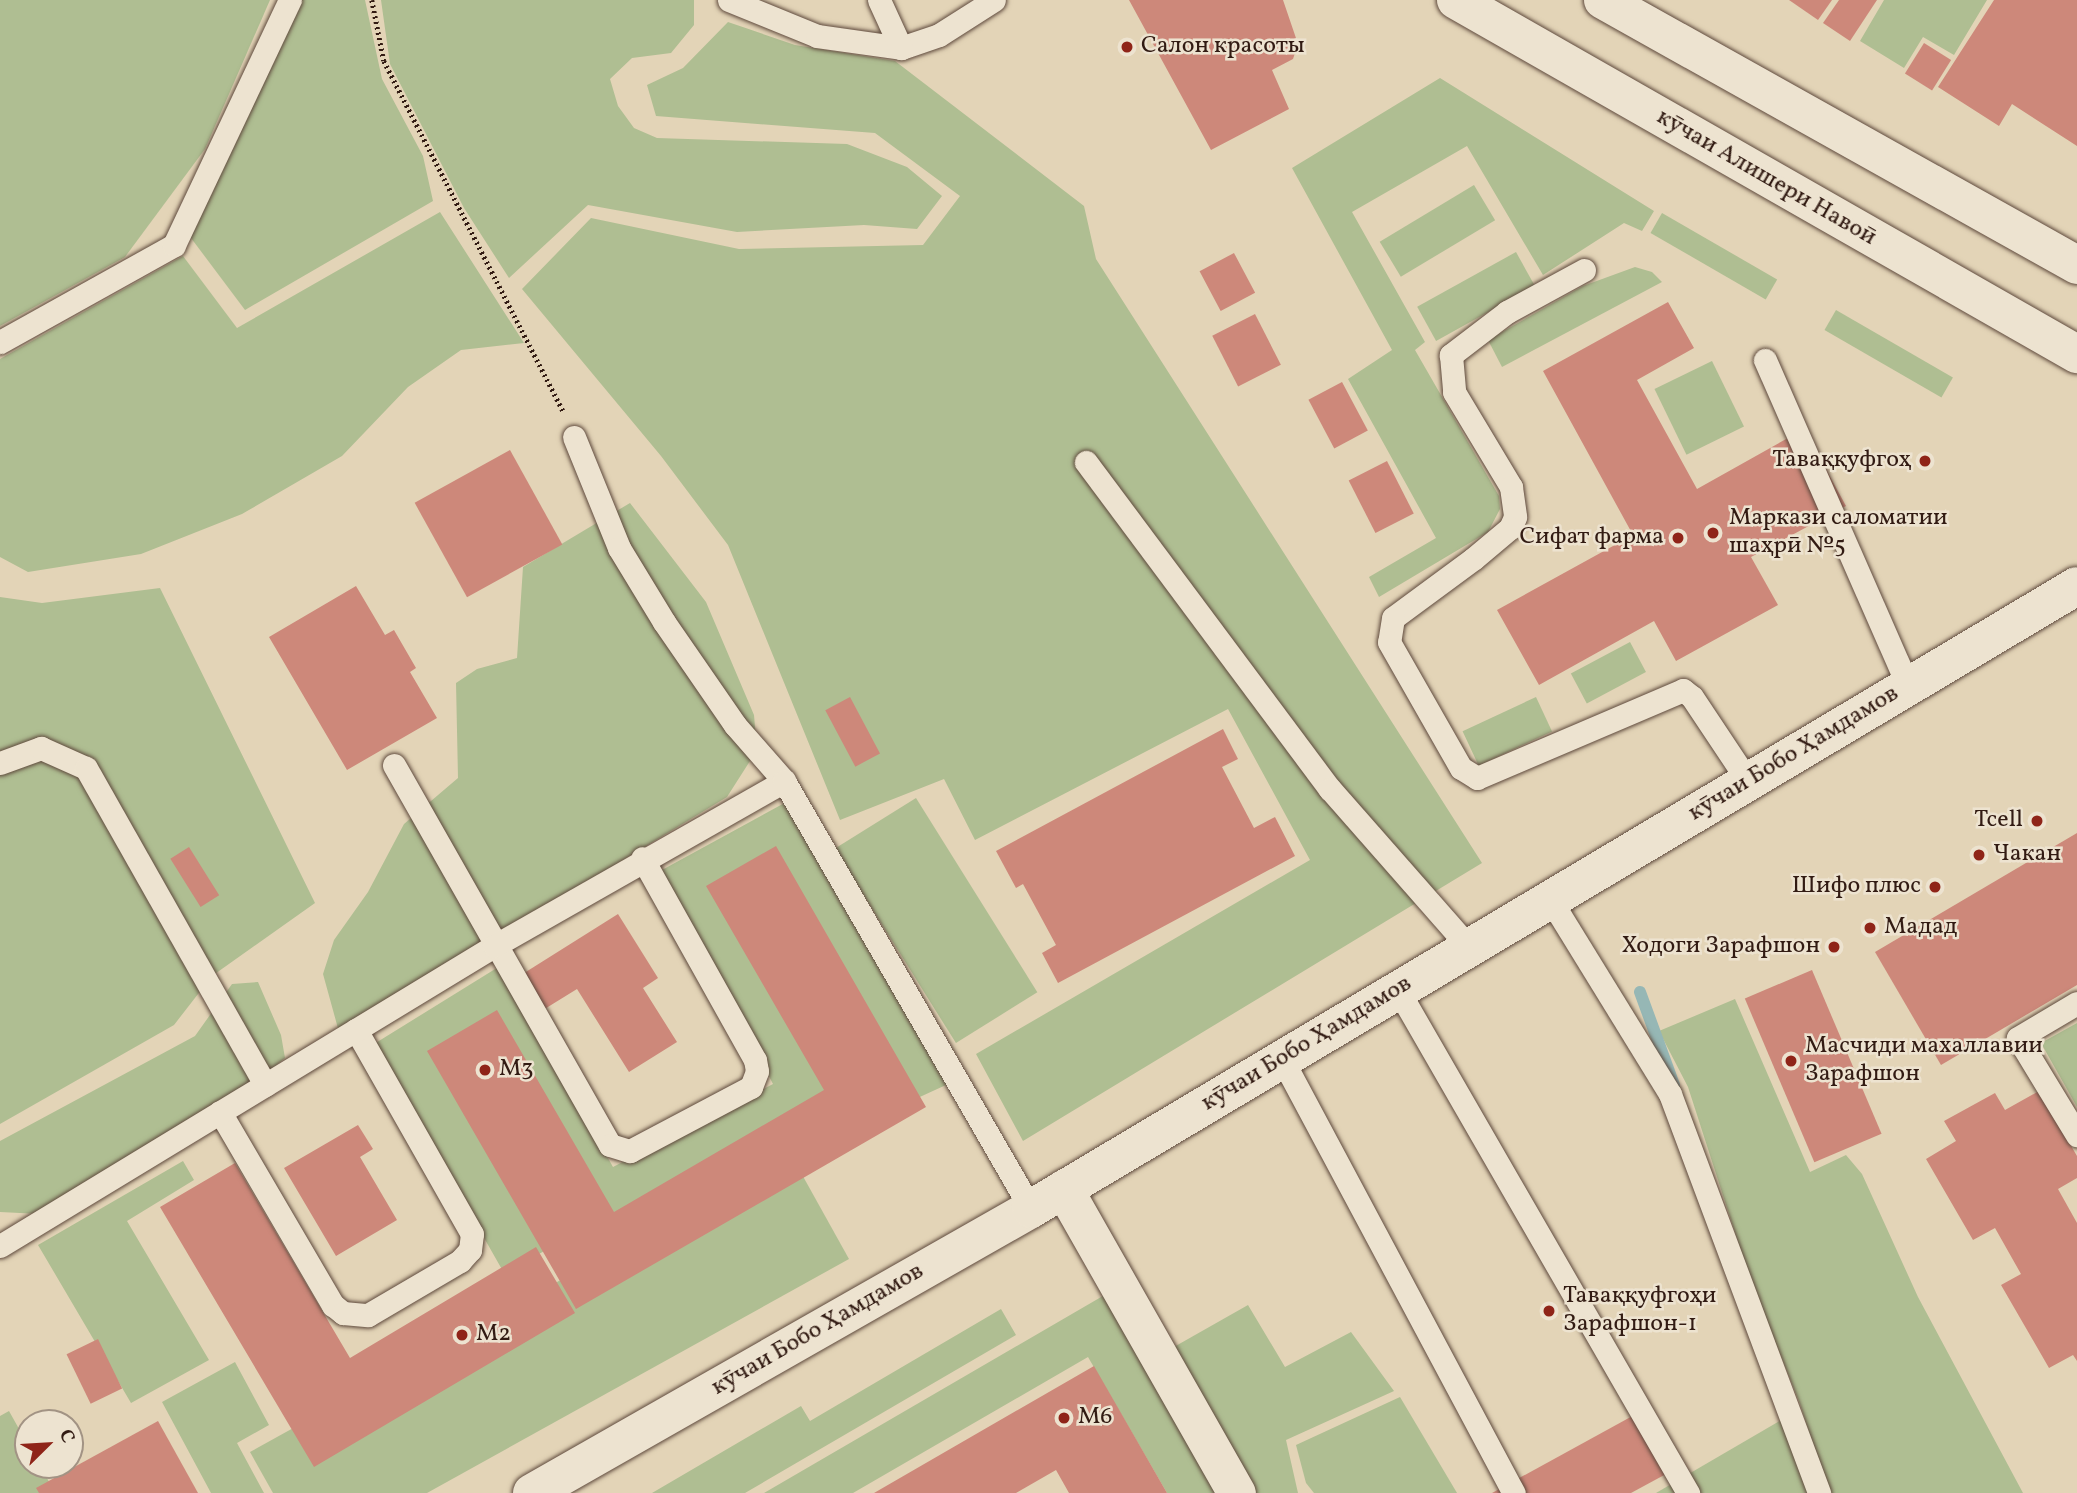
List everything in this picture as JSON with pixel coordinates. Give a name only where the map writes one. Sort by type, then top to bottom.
[{"type":"street","name":"кӯчаи Алишери Навоӣ","points":[[1456,0],[2077,354]]},
{"type":"street","points":[[1603,0],[2077,265]]},
{"type":"street","name":"кӯчаи Бобо Ҳамдамов","points":[[532,1493],[1031,1209],[2077,586]]},
{"type":"street","points":[[1064,1189],[1237,1493]]},
{"type":"lane","points":[[0,342],[174,245],[290,0]]},
{"type":"lane","points":[[729,0],[817,36],[901,48],[939,35],[993,0]]},
{"type":"lane","points":[[879,0],[901,48]]},
{"type":"lane","points":[[1584,270],[1507,312],[1451,355],[1454,392],[1511,487],[1515,517],[1510,528],[1473,559],[1393,618],[1389,642],[1461,768],[1477,778],[1683,690],[1692,696],[1748,781]]},
{"type":"lane","points":[[1765,360],[1908,686]]},
{"type":"lane","points":[[574,437],[619,548],[664,622],[735,724],[784,781],[1031,1209]]},
{"type":"lane","points":[[1086,462],[1330,789],[1469,947]]},
{"type":"lane","points":[[0,763],[41,748],[86,768],[265,1085]]},
{"type":"lane","points":[[394,765],[494,946],[610,1146],[639,1149],[751,1087],[757,1071],[755,1060],[642,858]]},
{"type":"lane","points":[[0,1246],[642,858],[784,781]]},
{"type":"lane","points":[[1550,899],[1670,1094],[1819,1493]]},
{"type":"lane","points":[[1398,990],[1688,1493]]},
{"type":"lane","points":[[2077,1003],[2018,1038],[2077,1135]]},
{"type":"lane","points":[[220,1112],[333,1305],[343,1313],[368,1315],[460,1261],[470,1250],[472,1234],[356,1030]]},
{"type":"lane","points":[[1282,1059],[1514,1493]]},
{"type":"path","points":[[372,0],[384,61],[543,365],[574,437]]},
{"type":"green space","points":[[0,0],[270,0],[205,149],[125,257],[0,326]]},
{"type":"green space","points":[[297,0],[365,0],[382,79],[423,156],[433,201],[245,310],[188,234]]},
{"type":"green space","points":[[381,0],[694,0],[694,25],[671,53],[632,58],[610,79],[618,106],[634,128],[657,138],[847,144],[907,167],[942,196],[917,229],[864,225],[737,232],[588,205],[509,278],[464,208],[390,64]]},
{"type":"green space","points":[[1884,0],[1987,0],[1954,55],[1923,37],[1904,68],[1860,41]]},
{"type":"green space","points":[[728,22],[795,45],[895,61],[1084,206],[1096,259],[1482,863],[1023,1141],[976,1054],[1310,860],[1228,709],[975,840],[944,779],[840,820],[728,545],[661,456],[522,289],[591,218],[739,249],[923,245],[960,196],[875,133],[656,116],[647,85],[683,68]]},
{"type":"green space","points":[[1440,78],[1654,211],[1642,231],[1624,223],[1543,275],[1467,146],[1352,212],[1425,342],[1415,350],[1499,496],[1500,509],[1488,532],[1379,597],[1369,577],[1436,538],[1348,379],[1392,350],[1292,168]]},
{"type":"green space","points":[[1474,185],[1495,220],[1401,277],[1380,242]]},
{"type":"green space","points":[[440,212],[524,343],[461,350],[408,387],[342,456],[242,514],[141,554],[28,572],[0,557],[0,359],[183,256],[237,328]]},
{"type":"green space","points":[[1662,213],[1777,280],[1766,299],[1650,233]]},
{"type":"green space","points":[[1516,252],[1535,286],[1436,341],[1417,307]]},
{"type":"green space","points":[[1635,267],[1652,272],[1662,282],[1502,367],[1488,340],[1583,286]]},
{"type":"green space","points":[[1836,310],[1953,377],[1941,397],[1824,330]]},
{"type":"green space","points":[[1712,361],[1744,427],[1686,455],[1654,389]]},
{"type":"green space","points":[[630,503],[706,602],[754,715],[757,750],[727,797],[339,1032],[323,974],[334,940],[368,892],[404,824],[458,778],[456,683],[477,669],[517,658],[523,567]]},
{"type":"green space","points":[[160,588],[315,903],[212,976],[174,1025],[0,1124],[0,597],[42,603]]},
{"type":"green space","points":[[1630,642],[1646,672],[1587,703],[1571,673]]},
{"type":"green space","points":[[1536,697],[1552,731],[1479,766],[1463,731]]},
{"type":"green space","points":[[916,798],[1037,992],[956,1043],[835,849]]},
{"type":"green space","points":[[790,800],[959,1079],[898,1107],[837,1092],[504,1273],[374,1044],[500,966],[613,1167],[773,1084],[662,870]]},
{"type":"green space","points":[[258,982],[281,1035],[285,1058],[246,1090],[40,1214],[0,1212],[0,1141],[195,1036],[232,984]]},
{"type":"green space","points":[[1735,999],[1810,1172],[1846,1155],[1862,1174],[1918,1297],[2023,1493],[1829,1493],[1800,1404],[1749,1276],[1688,1087],[1659,1031]]},
{"type":"green space","points":[[2077,1023],[2077,1107],[2041,1043]]},
{"type":"green space","points":[[790,1153],[849,1259],[427,1493],[273,1493],[250,1452]]},
{"type":"green space","points":[[183,1161],[194,1180],[127,1221],[209,1360],[131,1403],[38,1245]]},
{"type":"green space","points":[[1108,1293],[1224,1493],[1167,1493],[1088,1357],[853,1493],[764,1493]]},
{"type":"green space","points":[[1248,1305],[1285,1367],[1351,1332],[1394,1391],[1286,1440],[1298,1493],[1241,1493],[1158,1356]]},
{"type":"green space","points":[[1001,1309],[1016,1335],[745,1493],[652,1493],[801,1406],[810,1421]]},
{"type":"green space","points":[[235,1362],[269,1425],[237,1443],[264,1493],[211,1493],[162,1402]]},
{"type":"green space","points":[[1400,1397],[1457,1493],[1314,1493],[1306,1483],[1296,1445]]},
{"type":"green space","points":[[9,1411],[14,1420],[14,1479],[48,1479],[55,1493],[0,1493],[0,1416]]},
{"type":"green space","points":[[1783,1419],[1810,1493],[1656,1493]]},
{"type":"building","points":[[1129,0],[1283,0],[1298,44],[1293,59],[1272,70],[1289,109],[1211,150]]},
{"type":"building","points":[[1789,0],[1832,0],[1818,20]]},
{"type":"building","points":[[1839,0],[1877,0],[1850,41],[1823,23]]},
{"type":"building","points":[[1994,0],[2077,0],[2077,146],[2012,104],[1999,126],[1938,87]]},
{"type":"building","points":[[1924,43],[1951,60],[1932,90],[1905,74]]},
{"type":"building","points":[[1234,253],[1255,293],[1221,311],[1200,271]]},
{"type":"building","name":"Маркази саломатии шаҳрӣ №5","points":[[1668,302],[1694,348],[1637,380],[1697,489],[1804,429],[1846,506],[1751,557],[1778,605],[1676,661],[1654,621],[1539,685],[1497,610],[1633,535],[1543,371]]},
{"type":"building","points":[[1255,314],[1281,365],[1238,387],[1212,336]]},
{"type":"building","points":[[1342,382],[1368,431],[1334,448],[1308,400]]},
{"type":"building","points":[[510,450],[562,544],[467,597],[415,503]]},
{"type":"building","points":[[1387,461],[1414,514],[1375,533],[1349,481]]},
{"type":"building","points":[[356,586],[385,635],[394,630],[416,668],[410,672],[437,718],[347,770],[269,637]]},
{"type":"building","points":[[850,697],[880,754],[855,767],[825,710]]},
{"type":"building","points":[[1223,729],[1238,759],[1222,767],[1254,828],[1275,817],[1295,856],[1058,983],[1042,953],[1056,945],[1023,884],[1016,888],[996,851]]},
{"type":"building","points":[[2077,833],[2077,985],[1941,1065],[1875,952]]},
{"type":"building","name":"М3","points":[[776,846],[926,1107],[576,1309],[427,1051],[497,1010],[614,1212],[824,1090],[706,886]]},
{"type":"building","points":[[189,847],[219,895],[201,907],[170,859]]},
{"type":"building","points":[[618,914],[658,978],[643,988],[677,1042],[629,1072],[577,989],[543,1010],[521,975]]},
{"type":"building","points":[[1812,970],[1882,1134],[1814,1162],[1745,999]]},
{"type":"building","points":[[2039,1091],[2077,1156],[2077,1178],[2058,1189],[2077,1223],[2077,1361],[2073,1355],[2049,1368],[2001,1285],[2021,1274],[1995,1228],[1973,1240],[1926,1159],[1956,1141],[1944,1121],[1995,1093],[2005,1110]]},
{"type":"building","points":[[358,1125],[373,1149],[360,1157],[397,1220],[336,1256],[284,1168]]},
{"type":"building","name":"М2","points":[[235,1163],[350,1358],[536,1247],[575,1313],[314,1467],[160,1207]]},
{"type":"building","points":[[98,1339],[122,1388],[91,1404],[67,1354]]},
{"type":"building","name":"М6","points":[[1094,1366],[1167,1493],[1069,1493],[1056,1470],[1016,1493],[874,1493]]},
{"type":"building","points":[[1647,1408],[1679,1467],[1631,1493],[1492,1493]]},
{"type":"building","points":[[158,1421],[198,1493],[39,1493],[36,1488],[52,1479],[84,1479],[84,1462]]},
{"type":"waterway","points":[[1640,992],[1674,1085]]},
{"type":"place","name":"Салон красоты","points":[[1127,47]]},
{"type":"place","name":"Таваққуфгоҳ","points":[[1925,461]]},
{"type":"place","name":"Маркази саломатии шаҳрӣ №5","points":[[1713,533]]},
{"type":"place","name":"Сифат фарма","points":[[1678,538]]},
{"type":"place","name":"Tcell","points":[[2037,821]]},
{"type":"place","name":"Чакан","points":[[1979,855]]},
{"type":"place","name":"Шифо плюс","points":[[1935,887]]},
{"type":"place","name":"Мадад","points":[[1870,928]]},
{"type":"place","name":"Ходоги Зарафшон","points":[[1834,947]]},
{"type":"place","name":"Масчиди махаллавии Зарафшон","points":[[1791,1061]]},
{"type":"place","name":"М3","points":[[485,1070]]},
{"type":"place","name":"Таваққуфгоҳи Зарафшон-1","points":[[1549,1311]]},
{"type":"place","name":"М2","points":[[462,1335]]},
{"type":"place","name":"М6","points":[[1064,1418]]}]
